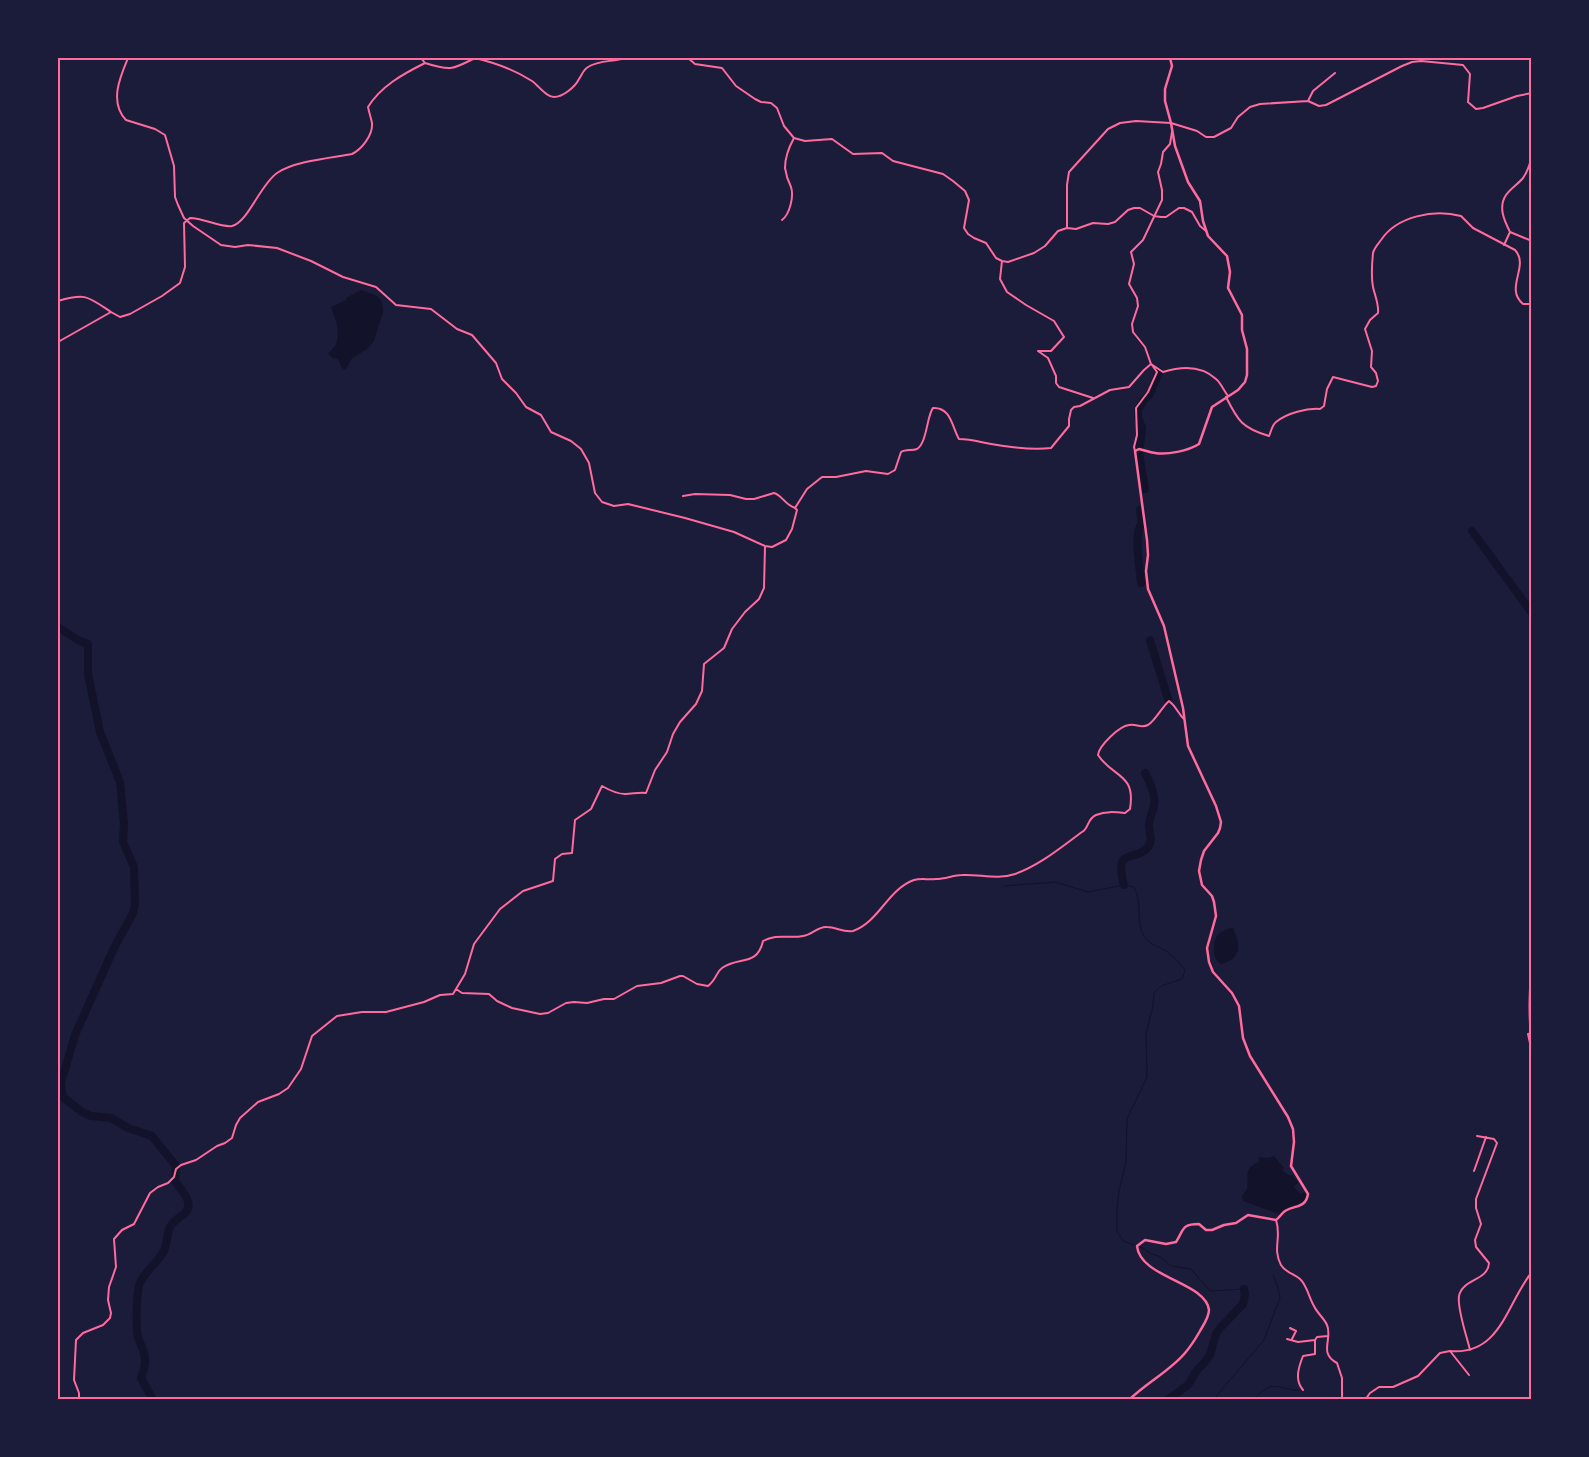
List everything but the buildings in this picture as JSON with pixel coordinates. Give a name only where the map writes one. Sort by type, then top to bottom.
[{"type":"main road","points":[[1129,1400],[1184,1354],[1208,1317],[1208,1309],[1202,1296],[1147,1264],[1138,1252],[1137,1246],[1145,1240],[1166,1244],[1176,1242],[1182,1230],[1186,1226],[1193,1224],[1199,1224],[1206,1230],[1212,1230],[1236,1223],[1248,1215],[1276,1220],[1286,1211],[1305,1202],[1308,1194],[1291,1166],[1294,1142],[1293,1129],[1288,1117],[1250,1056],[1243,1038],[1239,1006],[1232,993],[1213,972],[1209,962],[1207,948],[1216,916],[1212,896],[1202,885],[1199,871],[1204,851],[1218,833],[1220,822],[1216,806],[1190,753],[1186,721],[1164,626],[1148,589],[1146,571],[1147,540],[1137,450],[1166,453],[1196,446],[1201,441],[1212,406],[1242,386],[1245,382],[1248,368],[1247,349],[1242,330],[1242,315],[1228,288],[1230,272],[1226,256],[1206,231],[1202,221],[1200,201],[1188,182],[1175,146],[1165,101],[1165,89],[1172,69],[1170,58]]},
{"type":"street","points":[[128,58],[117,85],[118,109],[126,120],[155,129],[165,135],[174,166],[175,197],[178,206],[188,221],[221,245],[277,248],[311,261],[343,277],[376,287],[396,305],[431,309],[457,328],[472,335],[496,363],[502,379],[516,393],[526,407],[541,415],[551,432],[571,441],[580,449],[589,463],[594,493],[602,502],[614,506],[628,504],[686,518],[734,532],[765,546],[772,547],[786,540],[794,524],[797,510],[795,508],[807,489],[822,477],[836,477],[866,471],[888,474],[895,470],[903,450],[917,449],[921,445],[933,408],[940,408],[949,415],[959,439],[971,439],[989,444],[1041,449],[1051,448],[1069,426],[1071,410],[1110,390],[1129,387],[1152,364]]},
{"type":"street","points":[[421,58],[425,64]]},
{"type":"street","points":[[58,301],[79,296],[87,297],[120,317],[130,314],[162,296],[180,283],[185,267],[184,223],[190,218],[200,218],[232,226],[242,220],[266,183],[285,169],[352,154],[359,150],[366,142],[372,125],[368,107],[372,101],[386,86],[425,64],[448,68],[459,67],[475,58],[486,60],[505,66],[525,76],[548,96],[554,97],[573,87],[588,66],[603,61],[625,58]]},
{"type":"street","points":[[688,58],[695,64],[722,68],[736,86],[755,99],[770,103],[777,108],[784,126],[794,138],[805,141],[832,139],[853,154],[882,153],[893,161],[943,174],[966,191],[969,200],[964,228],[968,234],[986,243],[996,258],[1002,261],[1008,262],[1034,253],[1045,246],[1058,230],[1076,229],[1092,224],[1115,222],[1128,210],[1134,208],[1140,208],[1154,216],[1166,217],[1175,210],[1184,208],[1192,212],[1200,226],[1206,231]]},
{"type":"street","points":[[1067,228],[1067,185],[1069,172],[1108,129],[1120,123],[1136,121],[1171,123],[1196,131],[1206,137],[1214,138],[1231,128],[1238,117],[1250,107],[1260,104],[1308,101],[1319,106],[1326,105],[1402,66],[1421,61],[1463,65],[1470,74],[1468,102],[1476,109],[1532,93]]},
{"type":"street","points":[[1308,101],[1312,91],[1334,73]]},
{"type":"street","points":[[1137,450],[1134,447],[1137,435],[1136,408],[1148,392],[1157,372],[1145,347],[1133,332],[1132,324],[1138,306],[1137,298],[1129,284],[1134,264],[1131,252],[1143,240],[1163,194],[1158,172],[1163,152],[1170,144],[1172,132]]},
{"type":"street","points":[[782,220],[786,217],[791,199],[791,189],[785,167],[790,145],[794,138]]},
{"type":"street","points":[[1532,156],[1523,178],[1506,195],[1502,206],[1503,220],[1510,232],[1532,241]]},
{"type":"street","points":[[1152,364],[1164,372],[1178,367],[1192,368],[1203,371],[1217,379],[1238,419],[1247,428],[1269,436],[1274,423],[1284,417],[1311,409],[1320,410],[1324,406],[1327,389],[1333,377],[1372,387],[1376,386],[1378,381],[1376,373],[1371,367],[1372,351],[1365,329],[1370,320],[1378,313],[1379,307],[1373,286],[1373,251],[1386,231],[1418,216],[1456,215],[1465,219],[1473,228],[1515,250],[1520,260],[1514,293],[1522,304],[1532,304]]},
{"type":"street","points":[[1504,245],[1510,232]]},
{"type":"street","points":[[1002,261],[1000,279],[1008,292],[1054,321],[1064,337],[1051,351],[1038,351],[1048,358],[1056,376],[1056,383],[1059,387],[1093,398]]},
{"type":"street","points":[[58,342],[111,312]]},
{"type":"street","points":[[684,496],[695,494],[730,495],[754,499],[774,493],[780,496],[786,504],[795,508]]},
{"type":"street","points":[[79,1400],[79,1393],[74,1380],[76,1340],[83,1333],[104,1326],[110,1318],[109,1287],[116,1267],[114,1239],[122,1230],[134,1224],[150,1193],[168,1183],[174,1176],[176,1169],[181,1165],[196,1160],[232,1138],[240,1118],[258,1102],[279,1094],[288,1088],[302,1069],[312,1036],[337,1016],[362,1012],[386,1012],[440,995],[452,994],[465,974],[474,944],[500,909],[523,892],[553,881],[555,859],[562,854],[572,853],[575,820],[591,809],[602,786],[624,794],[646,792],[655,770],[667,752],[676,728],[696,704],[702,690],[704,664],[724,648],[732,629],[745,612],[759,599],[764,588],[765,546]]},
{"type":"street","points":[[456,989],[462,993],[489,994],[497,1001],[512,1008],[540,1014],[548,1013],[566,1003],[587,1003],[616,998],[637,986],[661,983],[680,976],[697,984],[708,986],[715,980],[720,969],[726,965],[752,958],[759,953],[763,941],[769,938],[777,936],[802,936],[828,926],[849,931],[855,930],[868,921],[896,891],[915,880],[937,880],[961,874],[1002,877],[1015,874],[1062,848],[1084,830],[1088,820],[1095,816],[1110,811],[1125,813],[1130,809],[1131,796],[1128,784],[1119,774],[1106,765],[1098,755],[1101,746],[1114,734],[1129,724],[1145,727],[1169,701],[1178,709],[1181,717],[1186,721]]},
{"type":"street","points":[[1532,1033],[1528,1034],[1532,1052]]},
{"type":"street","points":[[1470,1350],[1461,1316],[1459,1295],[1464,1287],[1484,1275],[1489,1269],[1490,1262],[1476,1247],[1475,1240],[1481,1224],[1476,1208],[1476,1199],[1497,1142],[1494,1139],[1477,1136]]},
{"type":"street","points":[[1474,1171],[1486,1137]]},
{"type":"street","points":[[1276,1220],[1279,1230],[1276,1249],[1282,1268],[1301,1280],[1314,1308],[1328,1329],[1327,1350],[1331,1360],[1337,1363],[1342,1378],[1342,1400]]},
{"type":"street","points":[[1365,1400],[1370,1393],[1379,1387],[1393,1387],[1418,1376],[1440,1352],[1462,1352],[1484,1343],[1500,1326],[1510,1310],[1520,1287],[1532,1272]]},
{"type":"street","points":[[1290,1328],[1296,1331],[1292,1340]]},
{"type":"street","points":[[1286,1339],[1298,1342],[1328,1336]]},
{"type":"street","points":[[1303,1390],[1298,1378],[1299,1366],[1303,1356],[1315,1354],[1315,1340]]},
{"type":"street","points":[[1450,1351],[1469,1375]]},
{"type":"shaded area","points":[[361,290],[380,298],[383,312],[374,341],[367,349],[352,358],[345,370],[338,359],[328,354],[336,344],[338,334],[331,307]]},
{"type":"shaded area","points":[[1233,928],[1238,950],[1233,959],[1221,964],[1217,961],[1214,954],[1216,938],[1222,931]]},
{"type":"shaded area","points":[[1274,1156],[1284,1168],[1282,1170],[1288,1175],[1292,1175],[1298,1183],[1294,1187],[1301,1194],[1306,1191],[1303,1202],[1284,1209],[1279,1214],[1243,1201],[1242,1196],[1247,1189],[1249,1170],[1254,1164],[1259,1162],[1259,1157],[1268,1158]]},
{"type":"waterway","points":[[1145,489],[1139,454],[1142,428],[1138,417],[1138,410],[1150,394],[1159,372]]},
{"type":"waterway","points":[[1140,510],[1142,523],[1139,528],[1137,543],[1141,583]]},
{"type":"waterway","points":[[1472,531],[1532,613]]},
{"type":"waterway","points":[[58,627],[88,644],[88,674],[100,732],[120,782],[124,824],[123,842],[134,867],[135,904],[133,913],[114,948],[75,1035],[61,1083],[62,1094],[64,1098],[82,1112],[91,1116],[111,1118],[128,1128],[152,1136],[176,1166],[175,1181],[188,1202],[187,1210],[170,1227],[163,1253],[145,1275],[139,1287],[137,1333],[145,1361],[141,1378],[153,1400]]},
{"type":"waterway","points":[[1150,640],[1168,699]]},
{"type":"waterway","points":[[1124,885],[1121,864],[1127,857],[1143,852],[1151,841],[1149,824],[1154,806],[1154,797],[1151,784],[1145,773]]},
{"type":"waterway","points":[[1004,886],[1055,882],[1088,892],[1124,885],[1134,887],[1137,893],[1140,924],[1144,936],[1151,943],[1170,954],[1185,970],[1182,979],[1161,986],[1154,993],[1153,1006],[1146,1034],[1147,1077],[1127,1119],[1126,1162],[1119,1191],[1117,1231],[1123,1241],[1159,1256],[1171,1266],[1191,1269],[1210,1291],[1244,1289]]},
{"type":"waterway","points":[[1213,1400],[1264,1340],[1280,1298],[1273,1275]]},
{"type":"waterway","points":[[1167,1400],[1188,1385],[1197,1370],[1210,1355],[1216,1334],[1243,1304],[1244,1289]]},
{"type":"waterway","points":[[1255,1400],[1268,1387],[1301,1390]]},
{"type":"railway","points":[[1532,969],[1529,1005],[1532,1041]]},
{"type":"railway","points":[[1529,1400],[1532,1394]]}]
